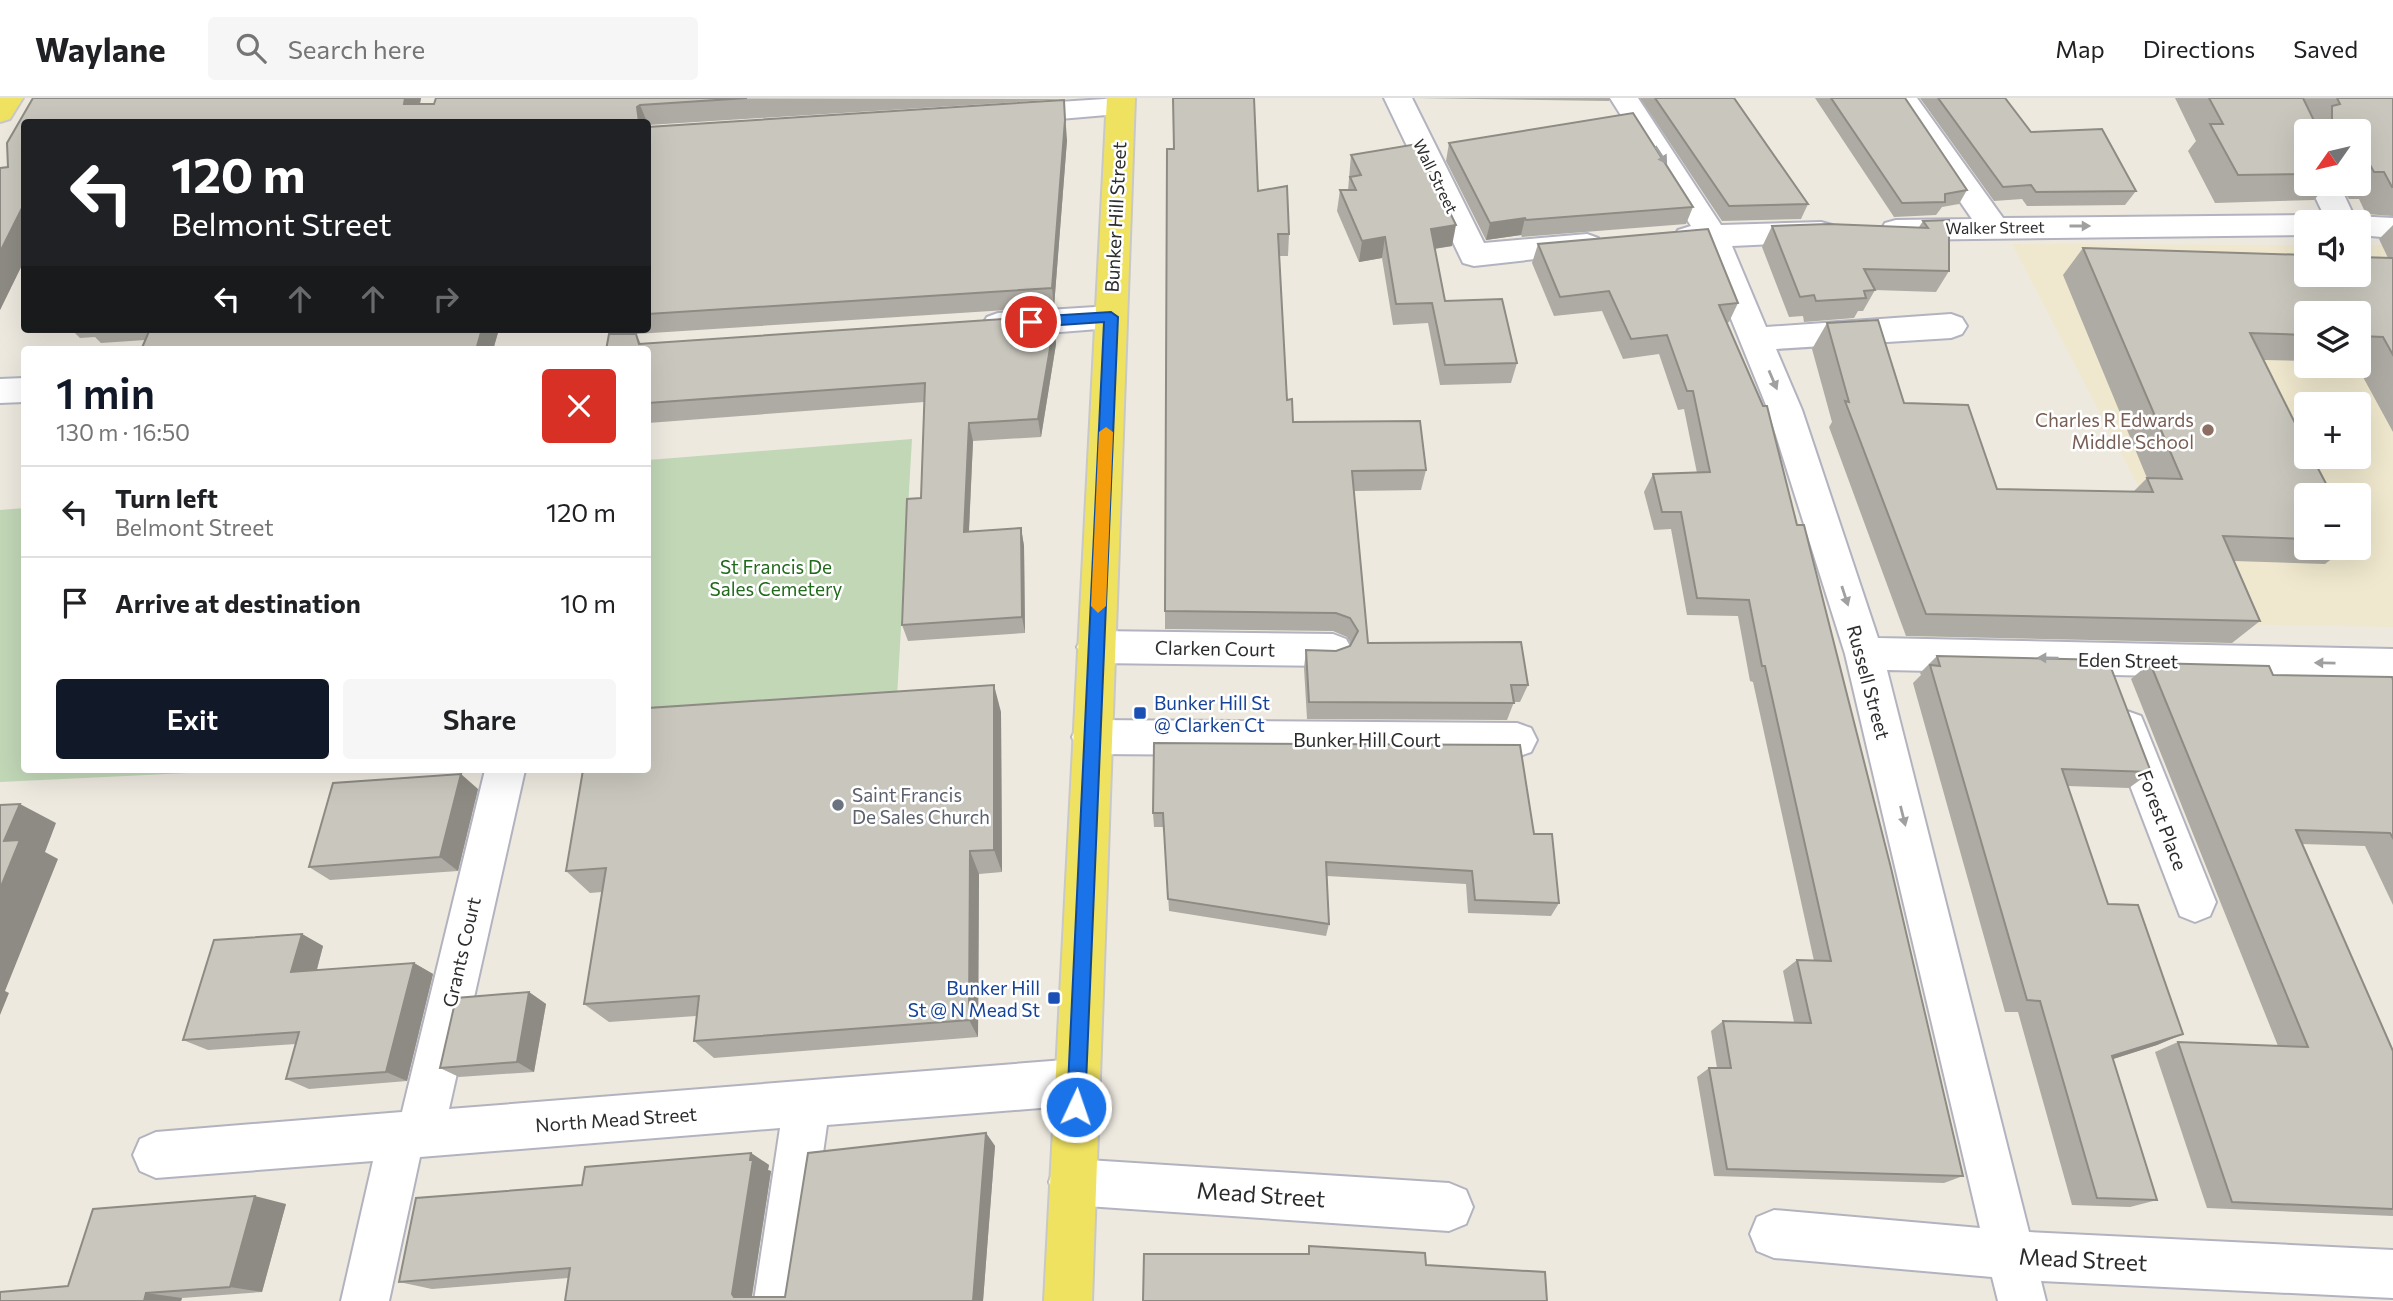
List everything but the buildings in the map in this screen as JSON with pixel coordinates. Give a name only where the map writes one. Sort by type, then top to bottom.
[{"type":"main road","points":[[0,113],[9,98]]},
{"type":"main road","name":"Bunker Hill Street","points":[[1068,1301],[1121,103]]},
{"type":"street","name":"Wall Street","points":[[1398,98],[1474,255],[1610,243]]},
{"type":"street","name":"Russell Street","points":[[1624,98],[1712,235],[1793,434],[1864,654],[2022,1301]]},
{"type":"street","points":[[1903,98],[1993,227]]},
{"type":"street","points":[[993,115],[1121,103]]},
{"type":"street","name":"Walker Street","points":[[1665,239],[1712,235],[1993,227],[2294,225]]},
{"type":"street","points":[[2371,226],[2393,228]]},
{"type":"street","points":[[962,327],[1111,317]]},
{"type":"street","points":[[1755,339],[1951,326]]},
{"type":"street","points":[[0,391],[21,390]]},
{"type":"street","name":"Clarken Court","points":[[1096,647],[1334,650]]},
{"type":"street","name":"Eden Street","points":[[1864,654],[2385,665]]},
{"type":"street","name":"Forest Place","points":[[2102,659],[2195,902]]},
{"type":"street","points":[[2385,665],[2393,698]]},
{"type":"street","name":"Bunker Hill Court","points":[[1092,737],[1517,740]]},
{"type":"street","name":"Grants Court","points":[[365,1301],[411,1135],[504,773]]},
{"type":"street","name":"North Mead Street","points":[[156,1155],[1077,1082]]},
{"type":"street","points":[[778,1301],[807,1104]]},
{"type":"street","name":"Mead Street","points":[[1072,1182],[1449,1207]]},
{"type":"street","name":"Mead Street","points":[[1773,1234],[2011,1255],[2393,1274]]},
{"type":"shaded area","name":"Charles R Edwards Middle School","points":[[2012,244],[2294,245],[2294,287],[2371,287],[2371,245],[2393,245],[2393,627],[2210,624]]},
{"type":"green space","name":"St Francis De Sales Cemetery","points":[[912,439],[897,697],[651,712],[651,460]]},
{"type":"green space","points":[[21,508],[21,773],[188,773],[0,782],[0,510]]},
{"type":"slow traffic","points":[[1098,606],[1106,432]]},
{"type":"place","name":"Charles R Edwards Middle School","points":[[2208,430]]},
{"type":"place","name":"Bunker Hill St @ Clarken Ct","points":[[1140,713]]},
{"type":"place","name":"Saint Francis De Sales Church","points":[[838,805]]},
{"type":"place","name":"Bunker Hill St @ N Mead St","points":[[1054,998]]},
{"type":"route","points":[[1031,322],[1111,317],[1076,1107]]}]
